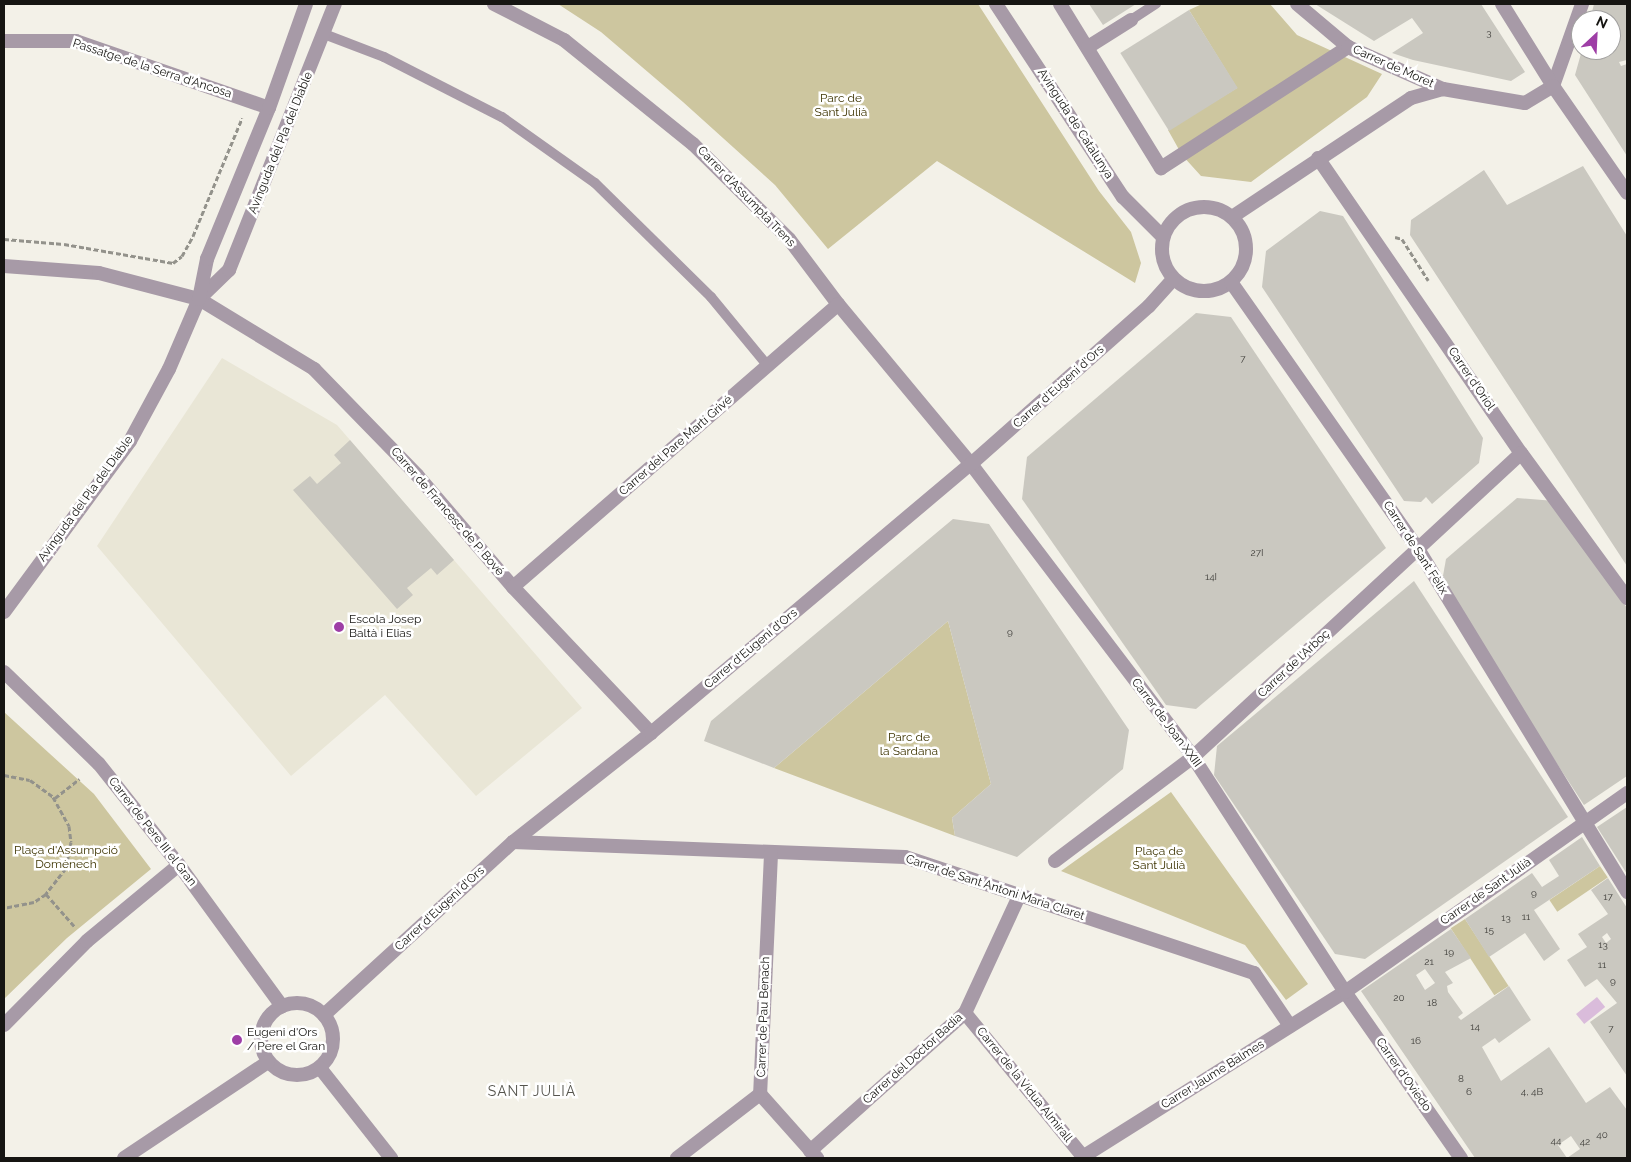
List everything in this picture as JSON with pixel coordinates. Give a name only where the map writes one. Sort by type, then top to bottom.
[{"type":"street","name":"Avinguda del Pla del Diable","points":[[4,612],[130,441],[169,369],[199,299],[207,259],[269,108],[306,4]]},
{"type":"street","name":"Avinguda del Pla del Diable","points":[[199,299],[229,270],[335,4]]},
{"type":"street","name":"Carrer d'Assumpta Trens","points":[[494,4],[564,40],[693,144],[789,239],[838,304],[971,464]]},
{"type":"street","name":"Avinguda de Catalunya","points":[[996,4],[1123,197],[1163,237]]},
{"type":"street","points":[[1060,4],[1162,168],[1348,47]]},
{"type":"street","name":"Carrer de Moret","points":[[1297,4],[1348,47],[1444,89]]},
{"type":"street","points":[[1502,4],[1553,86],[1627,193]]},
{"type":"street","points":[[1232,217],[1318,158],[1411,98],[1444,89],[1525,103],[1553,86],[1582,4]]},
{"type":"street","points":[[1088,48],[1131,20]]},
{"type":"street","name":"Passatge de la Serra d'Ancosa","points":[[4,41],[76,41],[269,108]]},
{"type":"street","name":"Carrer d'Oriol","points":[[1318,158],[1521,453],[1627,598]]},
{"type":"street","points":[[1209,207],[1232,217],[1246,242],[1241,271],[1231,282],[1208,292],[1183,287],[1173,279],[1165,266],[1161,252],[1163,237],[1173,220],[1189,209],[1209,207]]},
{"type":"street","name":"Carrer de Francesc de P. Bové","points":[[4,266],[99,272],[199,299],[314,370],[417,475],[514,588],[651,733]]},
{"type":"street","name":"Carrer d'Eugeni d'Ors","points":[[324,1015],[513,842],[651,733],[971,464],[1149,306],[1173,279]]},
{"type":"street","name":"Carrer de Sant Fèlix","points":[[1231,282],[1418,549],[1582,823],[1627,892]]},
{"type":"street","name":"Carrer del Pare Martí Grivé","points":[[514,588],[838,304]]},
{"type":"street","name":"Carrer de l'Arboç","points":[[1055,860],[1193,757],[1521,453]]},
{"type":"street","name":"Carrer de Joan XXIII","points":[[971,464],[1193,757],[1345,992]]},
{"type":"street","name":"Carrer de Pere III el Gran","points":[[4,672],[99,764],[179,866],[282,1006]]},
{"type":"street","name":"Carrer de Sant Julià","points":[[1345,992],[1627,793]]},
{"type":"street","name":"Carrer de Sant Antoni Maria Claret","points":[[513,842],[771,854],[905,857],[1254,973],[1290,1026]]},
{"type":"street","name":"Carrer de Pau Benach","points":[[771,854],[760,1094],[814,1154]]},
{"type":"street","points":[[4,1025],[87,941],[179,866]]},
{"type":"street","name":"Carrer del Doctor Badia","points":[[814,1154],[965,1013],[1019,896]]},
{"type":"street","name":"Carrer Jaume Balmes","points":[[1082,1158],[1345,992]]},
{"type":"street","name":"Carrer d'Oviedo","points":[[1345,992],[1461,1158]]},
{"type":"street","points":[[297,1003],[315,1008],[324,1015],[332,1032],[333,1044],[320,1068],[306,1074],[294,1075],[281,1072],[268,1062],[262,1051],[262,1028],[270,1015],[282,1006],[297,1003]]},
{"type":"street","name":"Carrer de la Vídua Almirall","points":[[965,1013],[1082,1158]]},
{"type":"street","points":[[124,1158],[268,1062]]},
{"type":"street","points":[[320,1068],[390,1158]]},
{"type":"street","points":[[677,1158],[760,1094]]},
{"type":"lane","points":[[1131,20],[1156,4]]},
{"type":"lane","points":[[324,34],[384,57],[502,117],[595,183],[711,297],[767,365]]},
{"type":"path","points":[[4,239],[64,244],[168,264],[179,260],[192,236],[248,101]]},
{"type":"path","points":[[4,775],[30,780],[55,798],[69,826],[71,842],[66,868],[46,894],[34,902],[4,908]]},
{"type":"path","points":[[55,798],[79,779]]},
{"type":"path","points":[[46,894],[77,929]]},
{"type":"shaded area","name":"Escola Josep Baltà i Elias","points":[[222,358],[337,425],[582,708],[476,796],[385,695],[291,776],[97,546]]},
{"type":"shaded area","points":[[1597,997],[1605,1007],[1584,1024],[1576,1014]]},
{"type":"green space","name":"Parc de Sant Julià","points":[[558,4],[978,4],[1099,191],[1131,232],[1141,263],[1135,283],[937,161],[828,249],[775,185],[683,102],[601,32]]},
{"type":"green space","points":[[1202,4],[1270,4],[1297,35],[1382,74],[1367,97],[1251,182],[1201,176],[1182,155],[1168,130],[1237,88],[1189,10]]},
{"type":"green space","name":"Parc de la Sardana","points":[[948,621],[991,784],[952,818],[955,836],[774,768]]},
{"type":"green space","name":"Plaça d'Assumpció Domènech","points":[[4,712],[94,794],[151,869],[67,938],[5,998]]},
{"type":"green space","name":"Plaça de Sant Julià","points":[[1171,792],[1308,984],[1286,1000],[1245,945],[1061,871]]},
{"type":"green space","points":[[1600,866],[1608,878],[1557,912],[1549,900]]},
{"type":"green space","points":[[1465,919],[1509,986],[1494,995],[1451,928]]},
{"type":"building","points":[[1089,4],[1136,4],[1103,25]]},
{"type":"building","points":[[1315,4],[1481,4],[1525,72],[1511,81],[1413,60],[1392,53],[1423,33],[1412,18],[1374,41]]},
{"type":"building","points":[[1594,4],[1627,4],[1627,60],[1619,62],[1621,66],[1627,64],[1627,156],[1575,75],[1579,60],[1621,60],[1621,10],[1592,10]]},
{"type":"building","points":[[1189,10],[1238,88],[1169,131],[1120,53]]},
{"type":"building","points":[[1583,166],[1627,236],[1627,566],[1410,235],[1411,220],[1484,170],[1507,205]]},
{"type":"building","points":[[1320,211],[1343,216],[1483,438],[1479,463],[1432,504],[1426,497],[1421,502],[1404,501],[1262,287],[1266,251]]},
{"type":"building","points":[[1196,313],[1231,317],[1386,548],[1196,709],[1166,705],[1022,499],[1027,457]]},
{"type":"building","points":[[350,440],[454,560],[437,575],[431,568],[407,588],[413,595],[397,609],[293,490],[310,476],[317,484],[341,463],[334,455]]},
{"type":"building","points":[[1517,498],[1555,501],[1627,608],[1627,776],[1584,805],[1441,587],[1446,559]]},
{"type":"building","points":[[953,519],[989,524],[1129,730],[1123,769],[1017,857],[955,836],[952,818],[991,784],[948,621],[774,768],[704,741],[711,721]]},
{"type":"building","points":[[1414,581],[1568,817],[1365,959],[1335,954],[1214,775],[1217,746]]},
{"type":"building","points":[[1627,807],[1627,874],[1597,827]]},
{"type":"building","points":[[1582,837],[1600,866],[1534,910],[1560,949],[1544,961],[1525,933],[1489,957],[1465,919],[1532,873],[1542,887],[1559,876],[1549,860]]},
{"type":"building","points":[[1608,878],[1627,908],[1627,1076],[1590,1022],[1617,1003],[1597,979],[1585,987],[1567,960],[1587,947],[1578,934],[1608,914],[1591,890]],"holes":[[[1607,933],[1611,939],[1606,943],[1602,937]]]},
{"type":"building","points":[[1451,929],[1471,958],[1445,972],[1453,983],[1447,986],[1448,992],[1463,1013],[1458,1017],[1461,1020],[1509,986],[1531,1020],[1499,1043],[1495,1038],[1482,1047],[1501,1081],[1549,1047],[1586,1103],[1610,1087],[1627,1110],[1627,1158],[1567,1158],[1475,1158],[1361,991]],"holes":[[[1425,969],[1435,983],[1425,990],[1416,975]],[[1571,1136],[1580,1149],[1567,1158],[1558,1145]]]},
{"type":"place","name":"Escola Josep Baltà i Elias","points":[[339,627]]},
{"type":"place","name":"Eugeni d'Ors / Pere el Gran","points":[[237,1040]]},
{"type":"district","name":"SANT JULIÀ","points":[[532,1091]]}]
